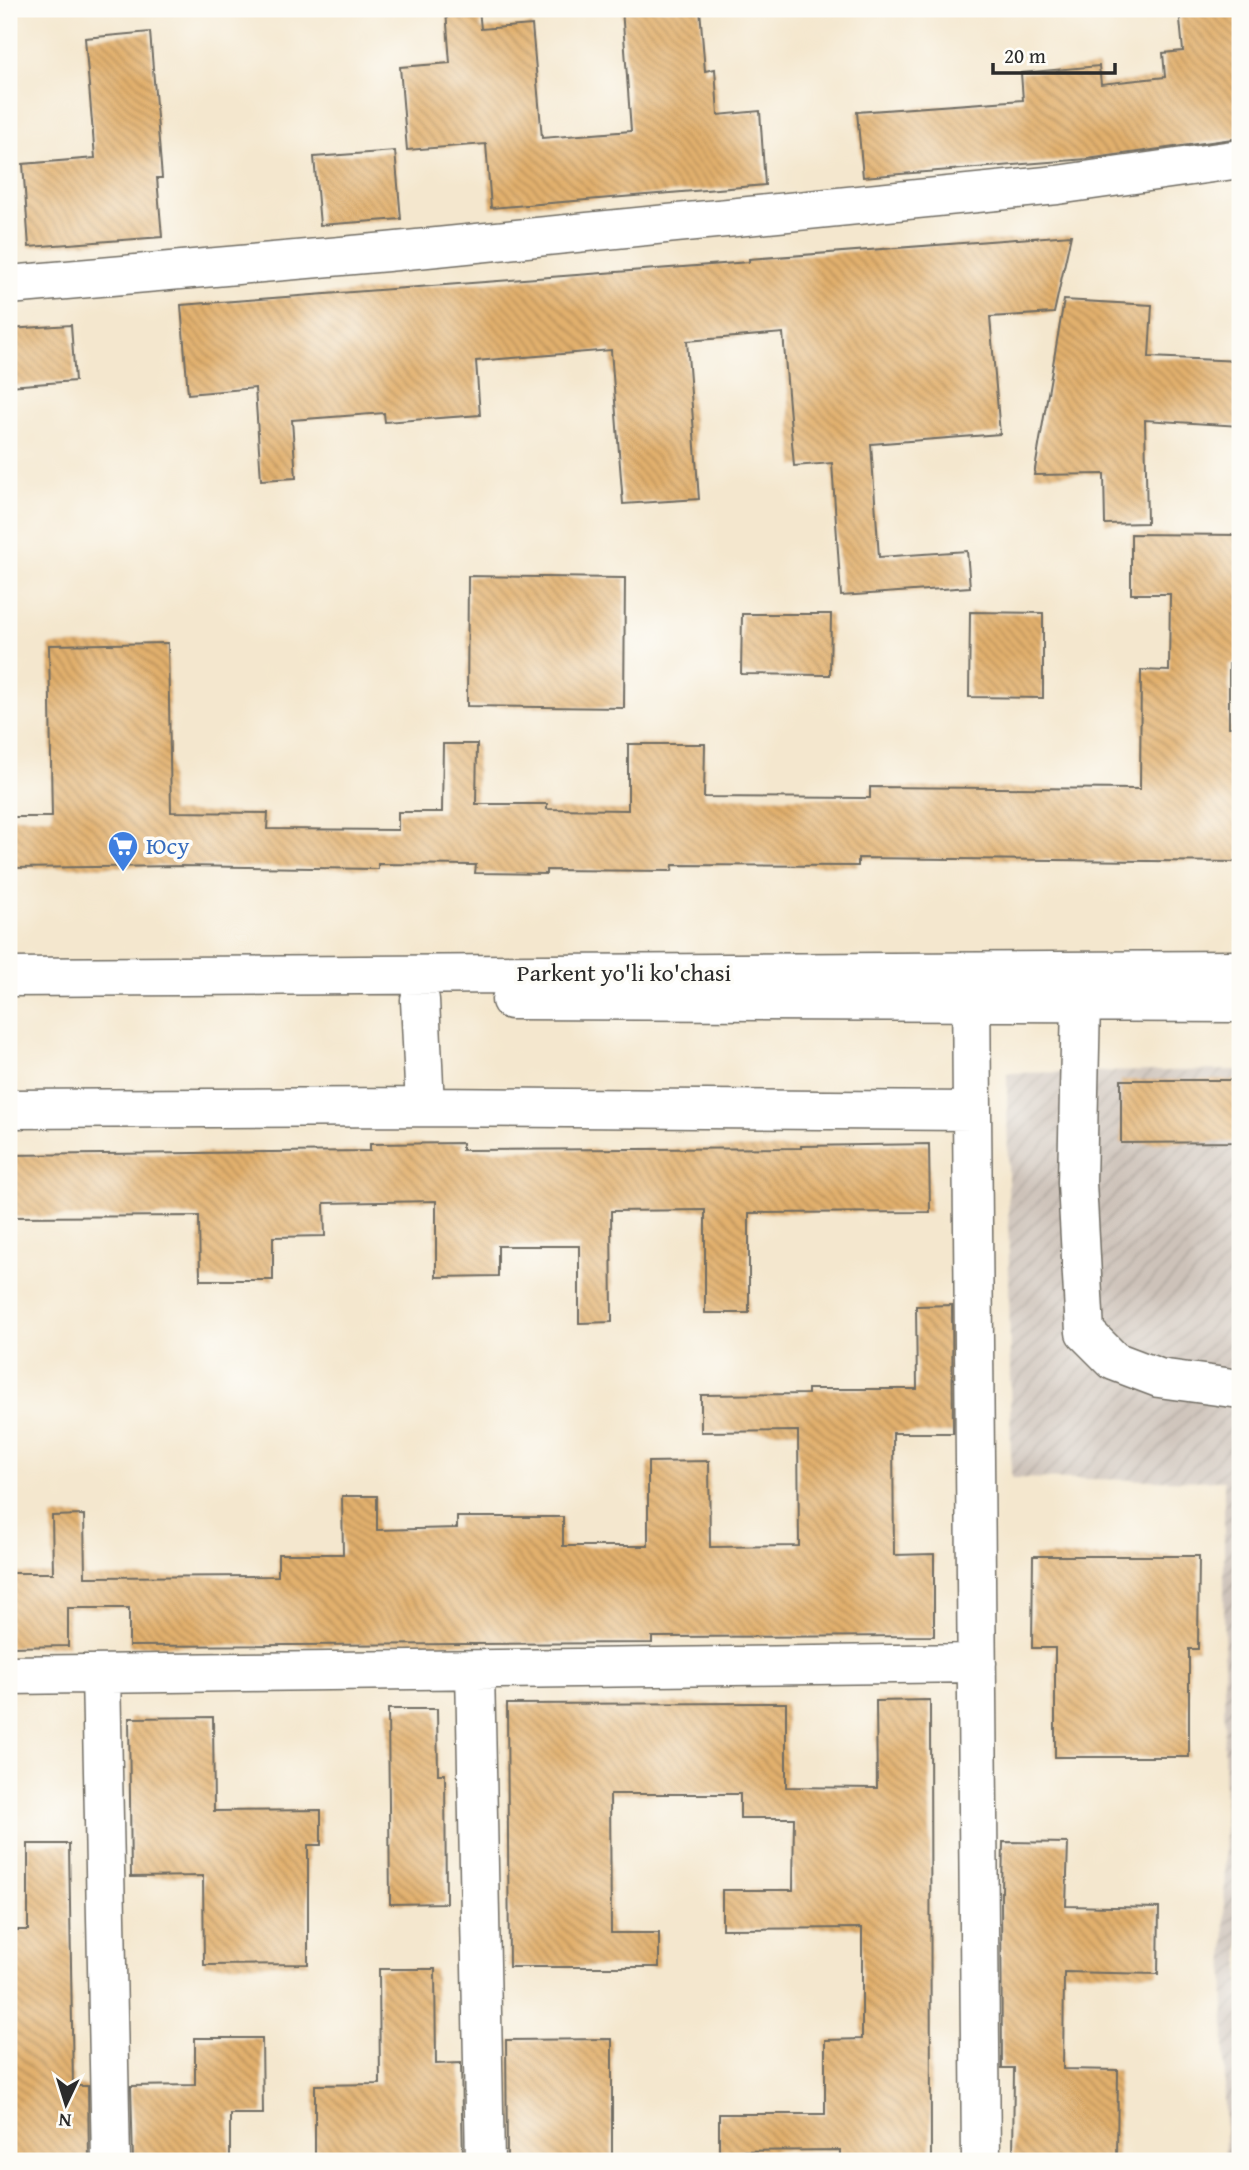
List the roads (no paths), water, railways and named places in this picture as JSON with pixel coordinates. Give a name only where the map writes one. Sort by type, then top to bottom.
[{"type":"street","points":[[9,285],[387,252],[1058,186],[1240,159]]},
{"type":"street","name":"Parkent yo'li ko'chasi","points":[[9,1002],[420,1000],[971,986],[1240,970]]},
{"type":"street","name":"Parkent yo'li ko'chasi","points":[[9,976],[971,986],[1081,1002],[1240,1003]]},
{"type":"street","points":[[971,986],[981,2161]]},
{"type":"street","points":[[420,1000],[425,1107]]},
{"type":"street","points":[[1081,1002],[1077,1183],[1085,1332],[1114,1361],[1159,1378],[1240,1389]]},
{"type":"street","points":[[9,1109],[425,1107],[972,1111]]},
{"type":"street","points":[[9,1675],[977,1663]]},
{"type":"street","points":[[475,1670],[485,2161]]},
{"type":"street","points":[[101,1674],[111,2161]]},
{"type":"place","name":"Юсу","points":[[123,873]]}]
